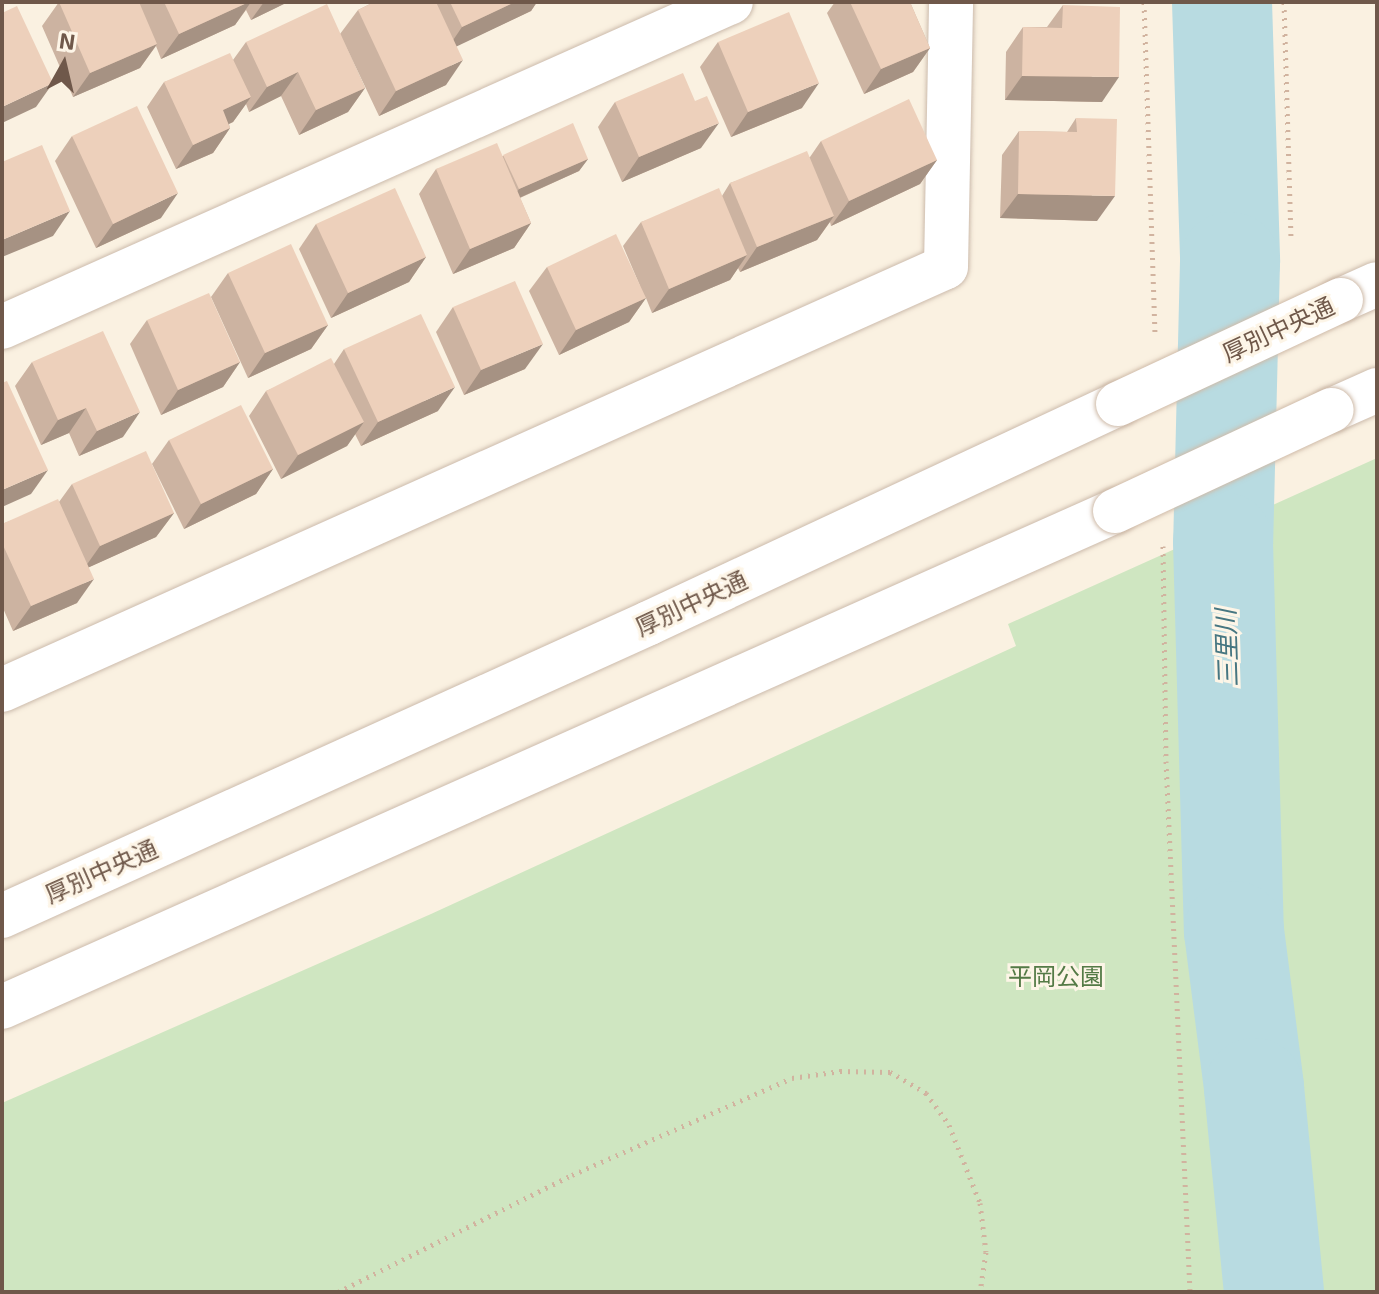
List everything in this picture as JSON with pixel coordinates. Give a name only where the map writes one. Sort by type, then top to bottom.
[{"type":"main road","points":[[2,327],[731,2]]},
{"type":"main road","points":[[2,690],[946,267],[951,2]]},
{"type":"main road","name":"厚別中央通","points":[[2,916],[649,623],[1359,292]]},
{"type":"main road","points":[[2,1007],[1115,511],[1377,390]]},
{"type":"path","points":[[1144,2],[1155,337]]},
{"type":"path","points":[[1284,2],[1291,237]]},
{"type":"path","points":[[1163,540],[1166,761],[1190,1292]]},
{"type":"path","points":[[338,1292],[572,1175],[792,1078],[840,1071],[890,1072],[926,1093],[949,1125],[980,1203],[986,1252],[980,1292]]},
{"type":"green space","name":"平岡公園","points":[[1377,458],[1377,1292],[2,1292],[2,1103],[431,914],[1016,646],[1008,624]]},
{"type":"building","points":[[59,2],[139,2],[157,44],[90,73]]},
{"type":"building","points":[[164,2],[249,2],[179,34]]},
{"type":"building","points":[[374,2],[436,2],[463,60],[396,91],[358,10]]},
{"type":"building","points":[[450,2],[515,2],[462,27]]},
{"type":"building","points":[[850,2],[910,2],[930,48],[881,69]]},
{"type":"building","points":[[327,4],[365,88],[316,110],[298,72],[267,87],[246,42]]},
{"type":"building","points":[[1063,5],[1120,7],[1119,77],[1022,76],[1023,27],[1062,28]]},
{"type":"building","points":[[17,6],[53,83],[2,107],[2,13]]},
{"type":"building","points":[[789,12],[819,83],[748,112],[718,42]]},
{"type":"building","points":[[230,53],[251,97],[223,110],[230,128],[193,145],[164,82]]},
{"type":"building","points":[[683,73],[695,101],[707,96],[719,123],[639,157],[615,102]]},
{"type":"building","points":[[909,99],[937,160],[849,201],[821,141]]},
{"type":"building","points":[[137,106],[178,193],[113,224],[72,136]]},
{"type":"building","points":[[1076,118],[1117,119],[1115,196],[1018,194],[1019,131],[1077,132]]},
{"type":"building","points":[[573,123],[588,159],[519,189],[503,155]]},
{"type":"building","points":[[497,143],[531,223],[470,249],[436,169]]},
{"type":"building","points":[[42,145],[70,211],[2,240],[2,162]]},
{"type":"building","points":[[807,151],[834,216],[757,247],[730,183]]},
{"type":"building","points":[[395,188],[426,257],[348,293],[316,224]]},
{"type":"building","points":[[719,188],[747,255],[669,289],[641,222]]},
{"type":"building","points":[[616,234],[646,298],[576,330],[547,267]]},
{"type":"building","points":[[291,244],[328,325],[265,353],[228,273]]},
{"type":"building","points":[[515,281],[543,344],[481,370],[453,307]]},
{"type":"building","points":[[209,293],[240,362],[178,390],[147,320]]},
{"type":"building","points":[[421,314],[455,387],[378,422],[344,349]]},
{"type":"building","points":[[103,331],[140,412],[97,431],[86,408],[58,420],[32,362]]},
{"type":"building","points":[[331,358],[364,422],[298,455],[266,391]]},
{"type":"building","points":[[7,381],[48,470],[2,490],[2,383]]},
{"type":"building","points":[[241,405],[273,469],[201,504],[169,440]]},
{"type":"building","points":[[146,451],[174,513],[100,546],[72,484]]},
{"type":"building","points":[[58,499],[94,579],[31,606],[2,543],[2,524]]},
{"type":"waterway","name":"三里川","points":[[1222,2],[1230,262],[1223,542],[1234,931],[1254,1088],[1274,1292]]}]
